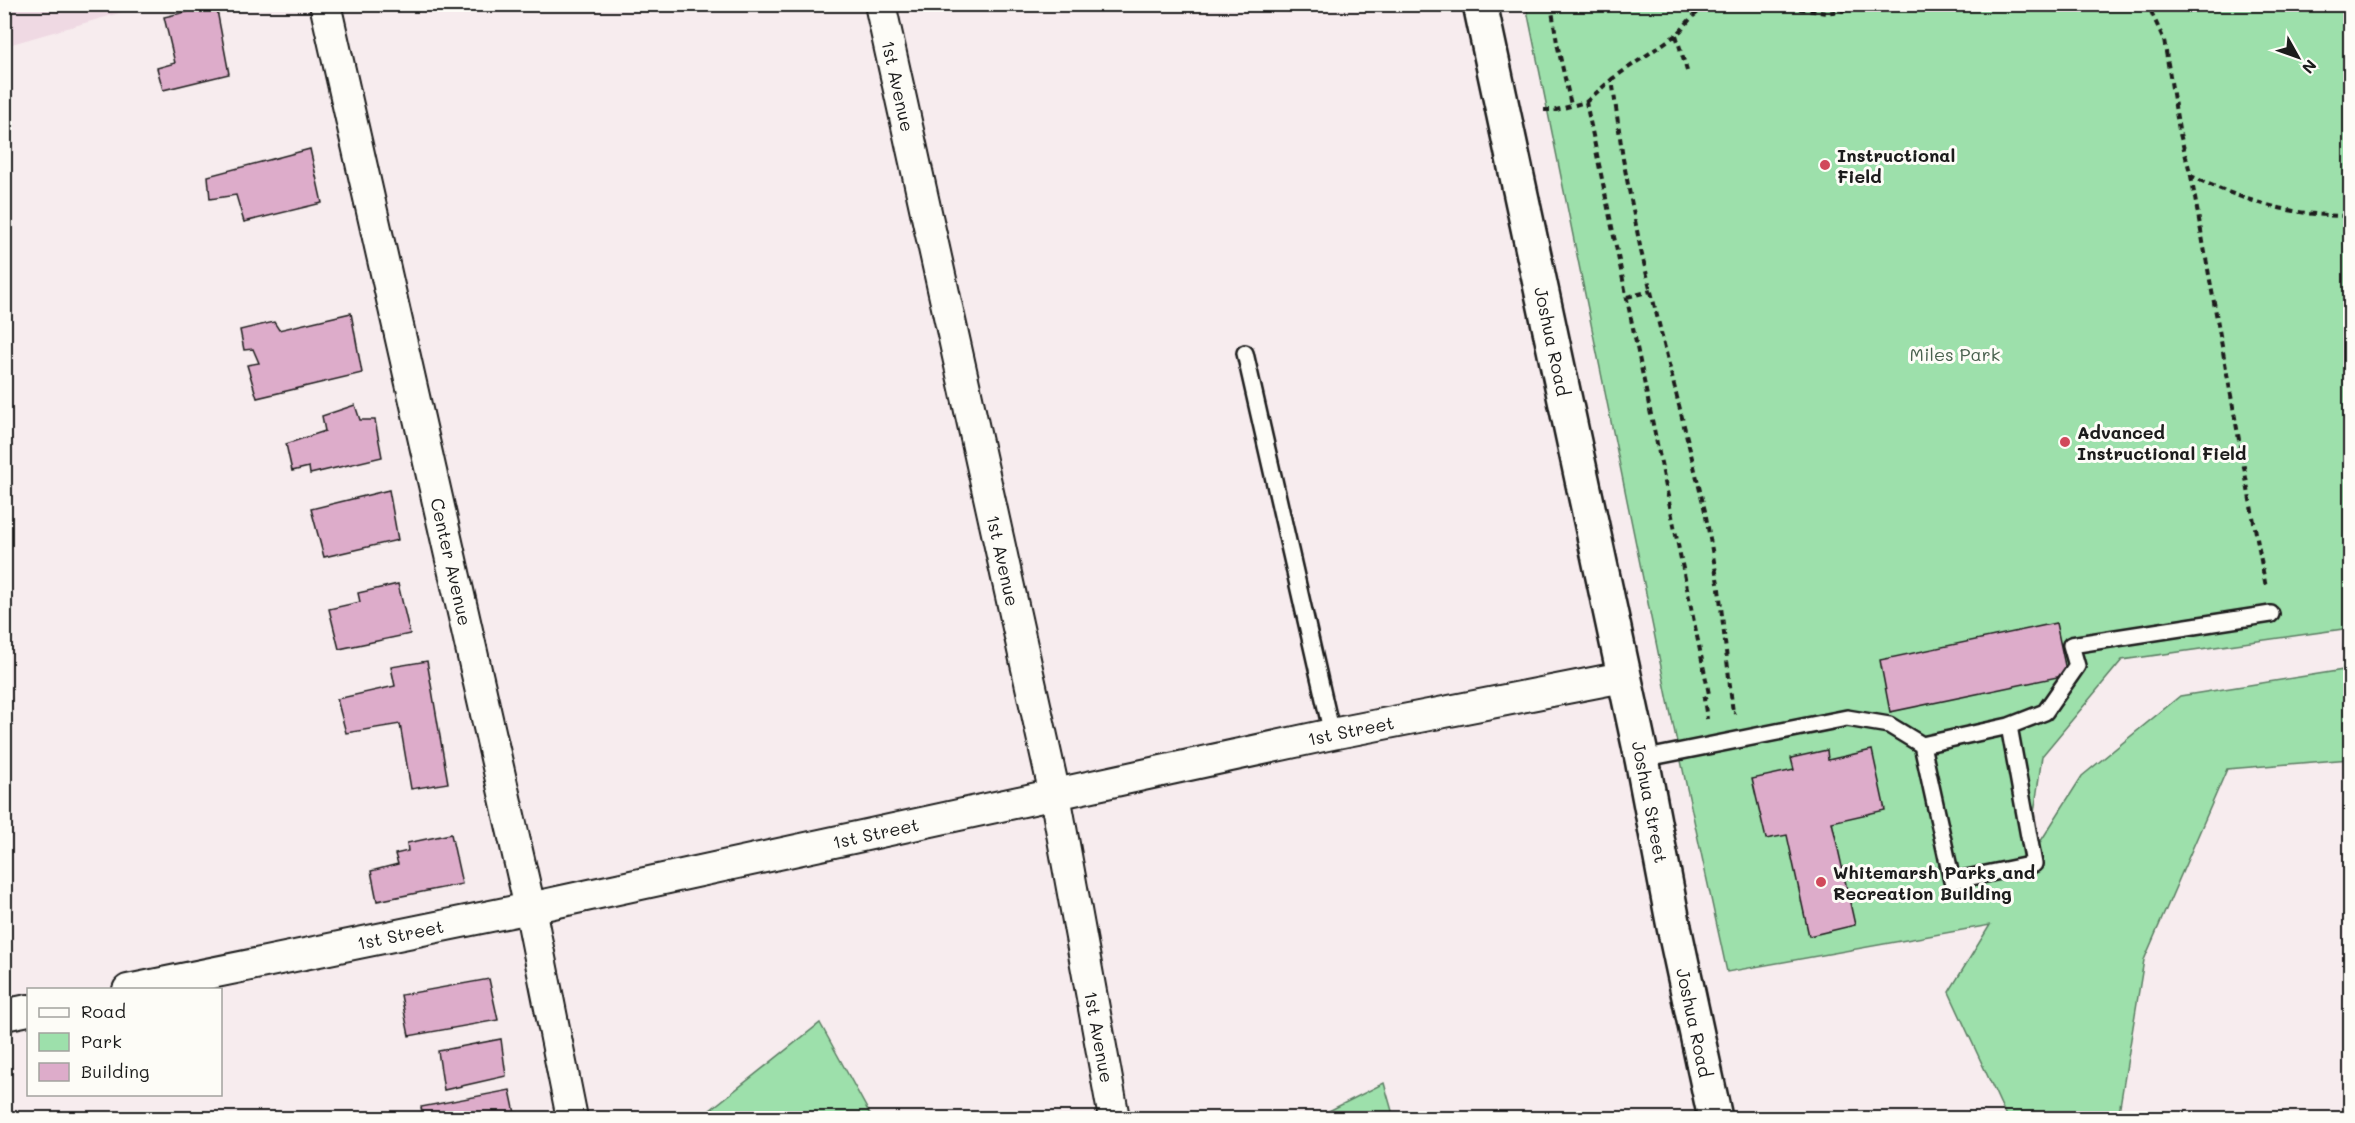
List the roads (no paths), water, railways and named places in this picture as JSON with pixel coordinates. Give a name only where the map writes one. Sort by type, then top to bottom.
[{"type":"main road","name":"Joshua Road","points":[[1480,4],[1623,677]]},
{"type":"main road","name":"Joshua Street","points":[[1623,677],[1642,759],[1674,927]]},
{"type":"main road","name":"Joshua Road","points":[[1674,927],[1715,1119]]},
{"type":"street","name":"Center Avenue","points":[[325,4],[530,908],[572,1119]]},
{"type":"street","name":"1st Avenue","points":[[880,4],[1055,795],[1113,1119]]},
{"type":"street","name":"1st Street","points":[[138,988],[530,908],[1332,734],[1623,677]]},
{"type":"street","points":[[4,1015],[27,1010]]},
{"type":"lane","points":[[1245,353],[1332,734]]},
{"type":"lane","points":[[1642,759],[1847,718],[1888,725],[1922,745],[2009,726],[2045,712],[2076,666],[2071,645],[2271,614]]},
{"type":"lane","points":[[1922,745],[1952,881],[2034,864],[2009,726]]},
{"type":"place","name":"Instructional Field","points":[[1825,165]]},
{"type":"place","name":"Advanced Instructional Field","points":[[2065,442]]},
{"type":"place","name":"Whitemarsh Parks and Recreation Building","points":[[1821,882]]},
{"type":"park label","name":"Miles Park","points":[[1955,354]]}]
